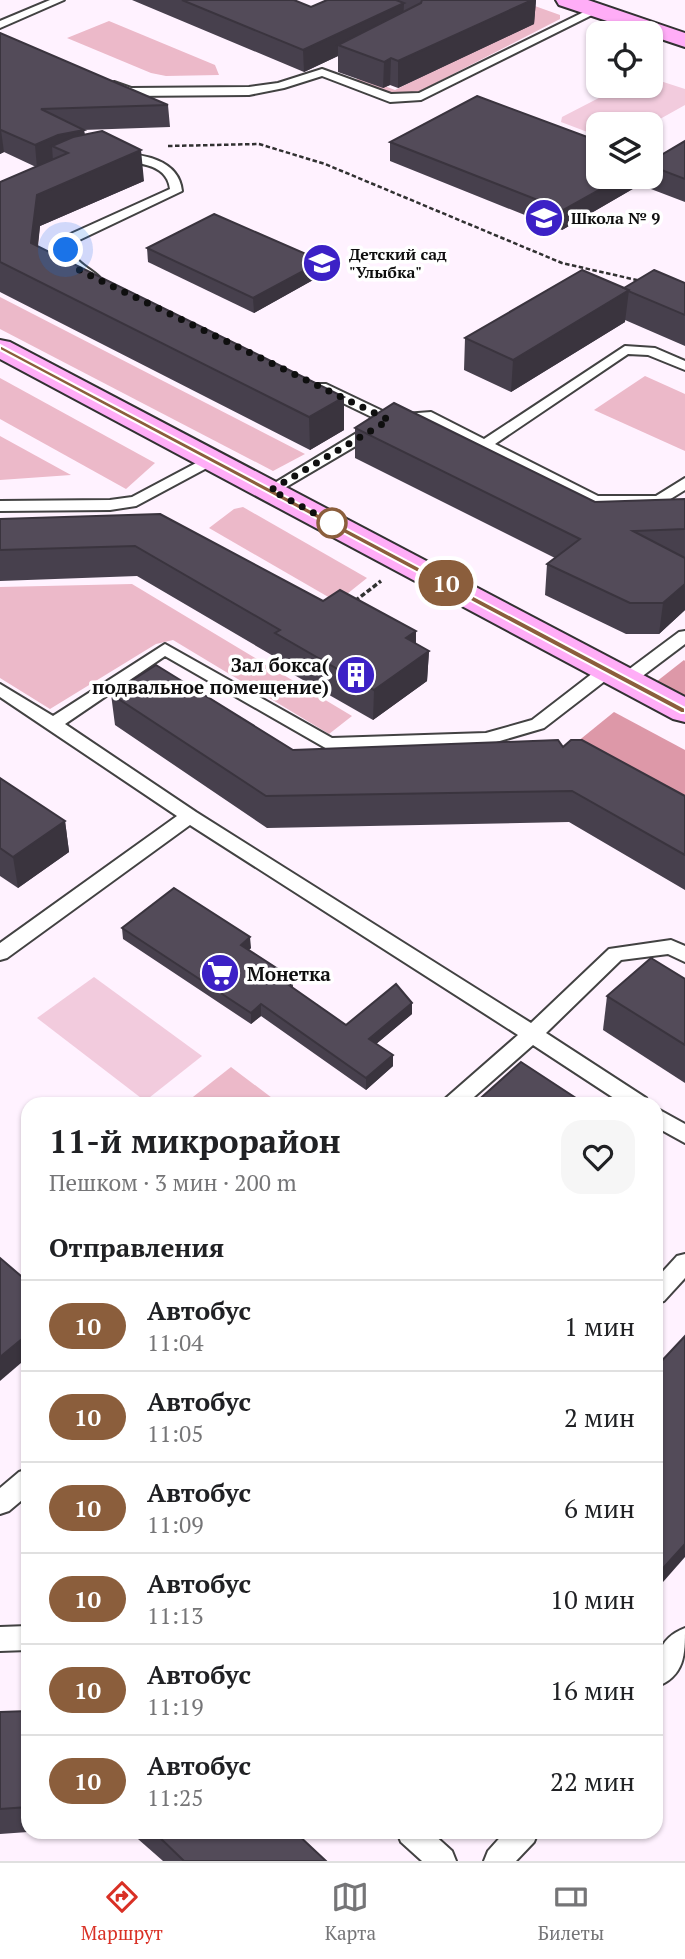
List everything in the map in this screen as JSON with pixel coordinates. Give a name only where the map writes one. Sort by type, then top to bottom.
[{"type":"main road","points":[[567,0],[683,38]]},
{"type":"main road","points":[[0,348],[685,711]]},
{"type":"lane","points":[[0,25],[59,0]]},
{"type":"lane","points":[[105,82],[129,92],[249,91],[280,86],[328,69],[390,98],[421,96],[594,10]]},
{"type":"lane","points":[[104,157],[140,159],[172,173],[177,181],[176,191],[69,240],[66,250],[71,264],[106,283]]},
{"type":"lane","points":[[486,444],[625,350],[650,351],[685,366]]},
{"type":"lane","points":[[303,378],[389,420]]},
{"type":"lane","points":[[271,490],[389,420],[426,415],[595,501],[659,501],[685,483]]},
{"type":"lane","points":[[0,506],[110,505],[136,501],[213,459]]},
{"type":"lane","points":[[53,724],[164,649],[329,744],[486,739],[538,724],[685,636]]},
{"type":"lane","points":[[0,689],[190,816],[628,1097]]},
{"type":"lane","points":[[4,946],[190,816]]},
{"type":"lane","points":[[461,1097],[616,954],[671,947],[685,955]]},
{"type":"lane","points":[[663,1121],[685,1135]]},
{"type":"lane","points":[[663,1287],[685,1263]]},
{"type":"lane","points":[[0,1503],[21,1485]]},
{"type":"lane","points":[[0,1640],[21,1638]]},
{"type":"lane","points":[[663,1667],[685,1640]]},
{"type":"lane","points":[[418,1839],[442,1861]]},
{"type":"lane","points":[[498,1861],[518,1839]]},
{"type":"path","points":[[166,146],[259,144],[325,164],[562,263],[643,282]]},
{"type":"shaded area","points":[[518,0],[560,15],[560,19],[416,93],[389,94],[356,80],[361,77],[395,90],[524,24]]},
{"type":"shaded area","points":[[109,21],[215,65],[219,75],[166,76],[151,73],[67,38]]},
{"type":"shaded area","points":[[663,82],[685,89],[685,105],[663,117],[663,112],[586,112],[586,131],[561,122],[562,117],[599,98],[663,98]]},
{"type":"shaded area","points":[[0,297],[305,454],[273,471],[0,329]]},
{"type":"shaded area","points":[[645,376],[685,394],[685,451],[594,410]]},
{"type":"shaded area","points":[[0,378],[155,463],[126,489],[0,419]]},
{"type":"shaded area","points":[[0,436],[71,475],[0,480]]},
{"type":"shaded area","points":[[243,507],[367,578],[337,602],[209,528],[234,509]]},
{"type":"shaded area","points":[[132,584],[352,716],[329,734],[173,640],[156,644],[50,709],[0,678],[0,587]]},
{"type":"shaded area","points":[[685,661],[685,697],[656,682]]},
{"type":"shaded area","points":[[614,712],[685,750],[685,801],[577,742]]},
{"type":"shaded area","points":[[94,977],[202,1056],[150,1097],[140,1097],[37,1018]]},
{"type":"shaded area","points":[[231,1067],[271,1097],[193,1097]]},
{"type":"building","points":[[182,0],[294,0],[311,7],[327,0],[396,0],[404,3],[303,50]]},
{"type":"building","points":[[422,0],[532,0],[398,61],[391,58],[384,62],[338,45],[421,3]]},
{"type":"building","points":[[0,33],[168,105],[41,109],[84,130],[58,135],[35,145],[0,130]]},
{"type":"building","points":[[477,96],[586,137],[586,189],[601,189],[563,210],[390,142]]},
{"type":"building","points":[[102,131],[141,150],[37,195],[31,243],[344,397],[309,417],[0,262],[0,182],[68,153],[52,146],[73,137]]},
{"type":"building","points":[[685,141],[685,179],[663,171],[663,154]]},
{"type":"building","points":[[214,214],[322,261],[253,298],[147,248]]},
{"type":"building","points":[[582,270],[629,290],[513,360],[465,338]]},
{"type":"building","points":[[654,270],[685,283],[685,315],[624,288]]},
{"type":"building","points":[[394,403],[595,502],[685,499],[685,529],[633,531],[685,558],[685,584],[663,603],[630,603],[547,564],[580,539],[355,428]]},
{"type":"building","points":[[160,514],[323,601],[340,590],[416,631],[406,638],[429,651],[374,690],[275,633],[280,630],[135,546],[0,550],[0,519]]},
{"type":"building","points":[[156,665],[293,750],[558,740],[563,747],[571,740],[582,740],[685,796],[685,855],[572,791],[266,796],[111,694]]},
{"type":"building","points":[[0,778],[65,821],[13,857],[0,848]]},
{"type":"building","points":[[174,888],[250,937],[241,945],[292,978],[286,983],[346,1025],[396,984],[412,1003],[369,1039],[393,1055],[366,1078],[261,1004],[251,1013],[122,928]]},
{"type":"building","points":[[651,958],[685,979],[685,1045],[607,996]]},
{"type":"building","points":[[521,1062],[574,1097],[482,1097]]},
{"type":"building","points":[[0,1258],[21,1276],[21,1340],[0,1357]]},
{"type":"building","points":[[685,1336],[685,1544],[663,1568],[663,1360]]},
{"type":"building","points":[[21,1711],[21,1808],[0,1809],[0,1712]]},
{"type":"building","points":[[161,1839],[302,1839],[326,1861],[184,1861]]},
{"type":"bus line","name":"10","points":[[0,348],[685,711]]},
{"type":"place","name":"Школа № 9","points":[[544,218]]},
{"type":"place","name":"Детский сад \"Улыбка\"","points":[[322,263]]},
{"type":"place","name":"Зал бокса( подвальное помещение)","points":[[356,675]]},
{"type":"place","name":"Монетка","points":[[220,973]]},
{"type":"route","points":[[66,250],[71,264],[81,271],[389,420],[271,490],[342,528],[332,523]]}]
